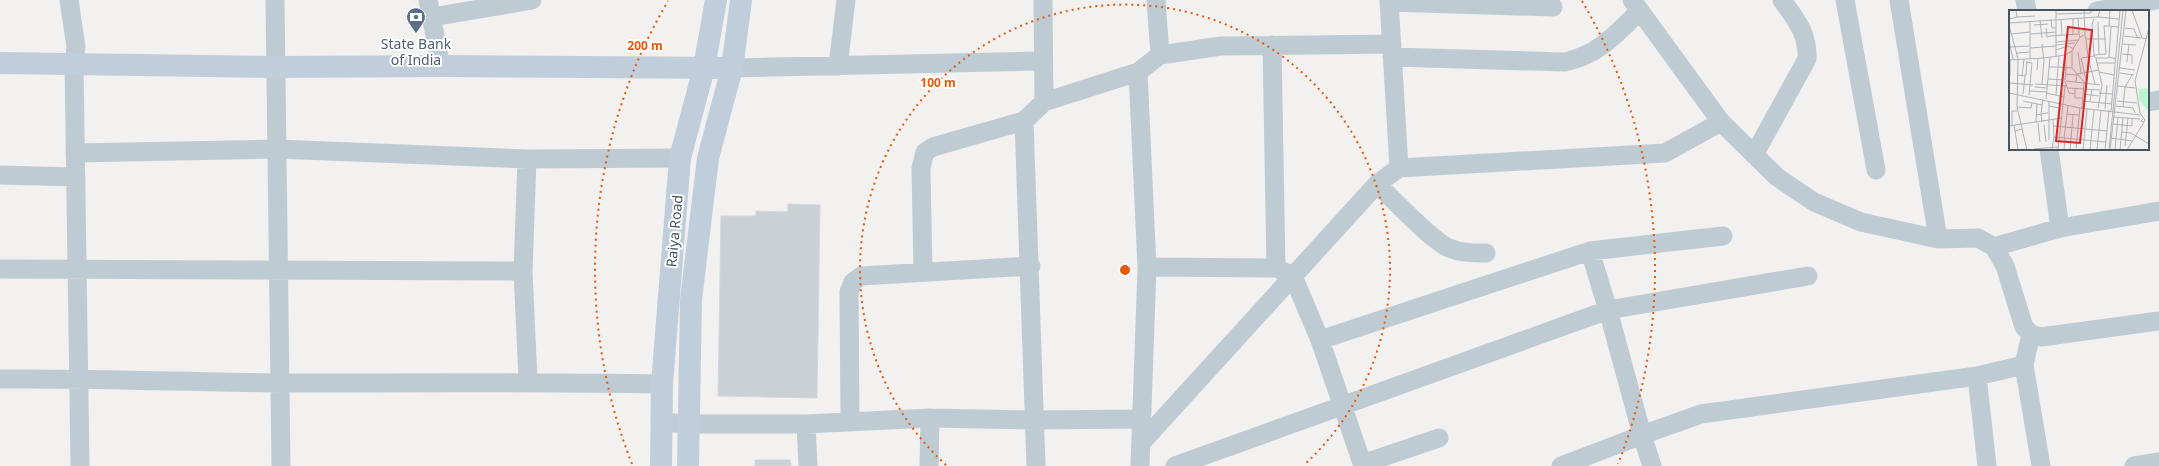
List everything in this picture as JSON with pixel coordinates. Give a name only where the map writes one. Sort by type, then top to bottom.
[{"type":"street","points":[[69,0],[76,46],[74,63],[80,466]]},
{"type":"street","points":[[275,0],[281,466]]},
{"type":"street","points":[[441,66],[430,9],[532,0]]},
{"type":"street","name":"Raiya Road","points":[[661,466],[662,384],[680,158],[704,68],[716,0]]},
{"type":"street","name":"Raiya Road","points":[[688,466],[690,300],[708,158],[732,68],[741,0]]},
{"type":"street","points":[[838,66],[846,0]]},
{"type":"street","points":[[1043,0],[1044,102]]},
{"type":"street","points":[[1156,0],[1160,55]]},
{"type":"street","points":[[1754,155],[1807,59],[1808,44],[1803,31],[1782,0]]},
{"type":"street","points":[[1845,0],[1876,170]]},
{"type":"street","points":[[1899,0],[1938,238]]},
{"type":"street","points":[[2025,0],[2027,10]]},
{"type":"street","points":[[2102,10],[2156,0]]},
{"type":"street","points":[[1399,168],[1389,1],[1553,7]]},
{"type":"street","points":[[923,272],[921,168],[925,152],[933,147],[1024,121],[1044,102],[1138,72],[1160,55],[1221,46],[1272,45],[1565,62],[1583,58],[1599,49],[1636,5],[1720,122],[1777,177],[1814,202],[1861,222],[1938,238],[1978,238],[1994,247],[2005,266],[2024,327],[2031,334],[2040,337],[2159,321]]},
{"type":"street","points":[[1272,45],[1284,272],[1320,340],[1362,465],[1439,438]]},
{"type":"street","points":[[0,63],[276,67],[441,66],[732,68],[1043,61]]},
{"type":"street","points":[[1138,72],[1147,267],[1140,466]]},
{"type":"street","points":[[2149,102],[2159,100]]},
{"type":"street","points":[[1024,121],[1031,266],[1036,466]]},
{"type":"street","points":[[1141,443],[1284,272],[1377,184],[1399,168],[1665,153],[1720,122]]},
{"type":"street","points":[[76,153],[277,149],[527,159],[680,158]]},
{"type":"street","points":[[2049,150],[2060,228]]},
{"type":"street","points":[[527,159],[523,271],[528,382]]},
{"type":"street","points":[[0,175],[76,177]]},
{"type":"street","points":[[1377,184],[1436,239],[1448,248],[1465,253],[1486,253]]},
{"type":"street","points":[[1994,247],[2060,228],[2159,211]]},
{"type":"street","points":[[1320,340],[1590,251],[1723,236]]},
{"type":"street","points":[[1590,251],[1652,466]]},
{"type":"street","points":[[850,422],[849,292],[853,282],[861,276],[1031,266]]},
{"type":"street","points":[[1147,267],[1284,272]]},
{"type":"street","points":[[0,269],[523,271]]},
{"type":"street","points":[[1175,466],[1608,310],[1808,276]]},
{"type":"street","points":[[2031,334],[2024,365],[2041,466]]},
{"type":"street","points":[[1561,466],[1701,414],[1977,376],[2024,365]]},
{"type":"street","points":[[1977,376],[1986,466]]},
{"type":"street","points":[[0,379],[78,378],[281,383],[528,382],[662,384]]},
{"type":"street","points":[[661,422],[688,424],[806,424],[930,418],[1035,420],[1142,419]]},
{"type":"street","points":[[929,466],[930,418]]},
{"type":"street","points":[[806,424],[808,466]]},
{"type":"street","points":[[2134,466],[2159,462]]},
{"type":"building","points":[[788,204],[820,205],[817,398],[718,396],[721,216],[756,216],[756,211],[788,212]]},
{"type":"building","points":[[755,460],[790,460],[791,466],[755,466]]},
{"type":"place","name":"State Bank of India","points":[[416,34]]}]
